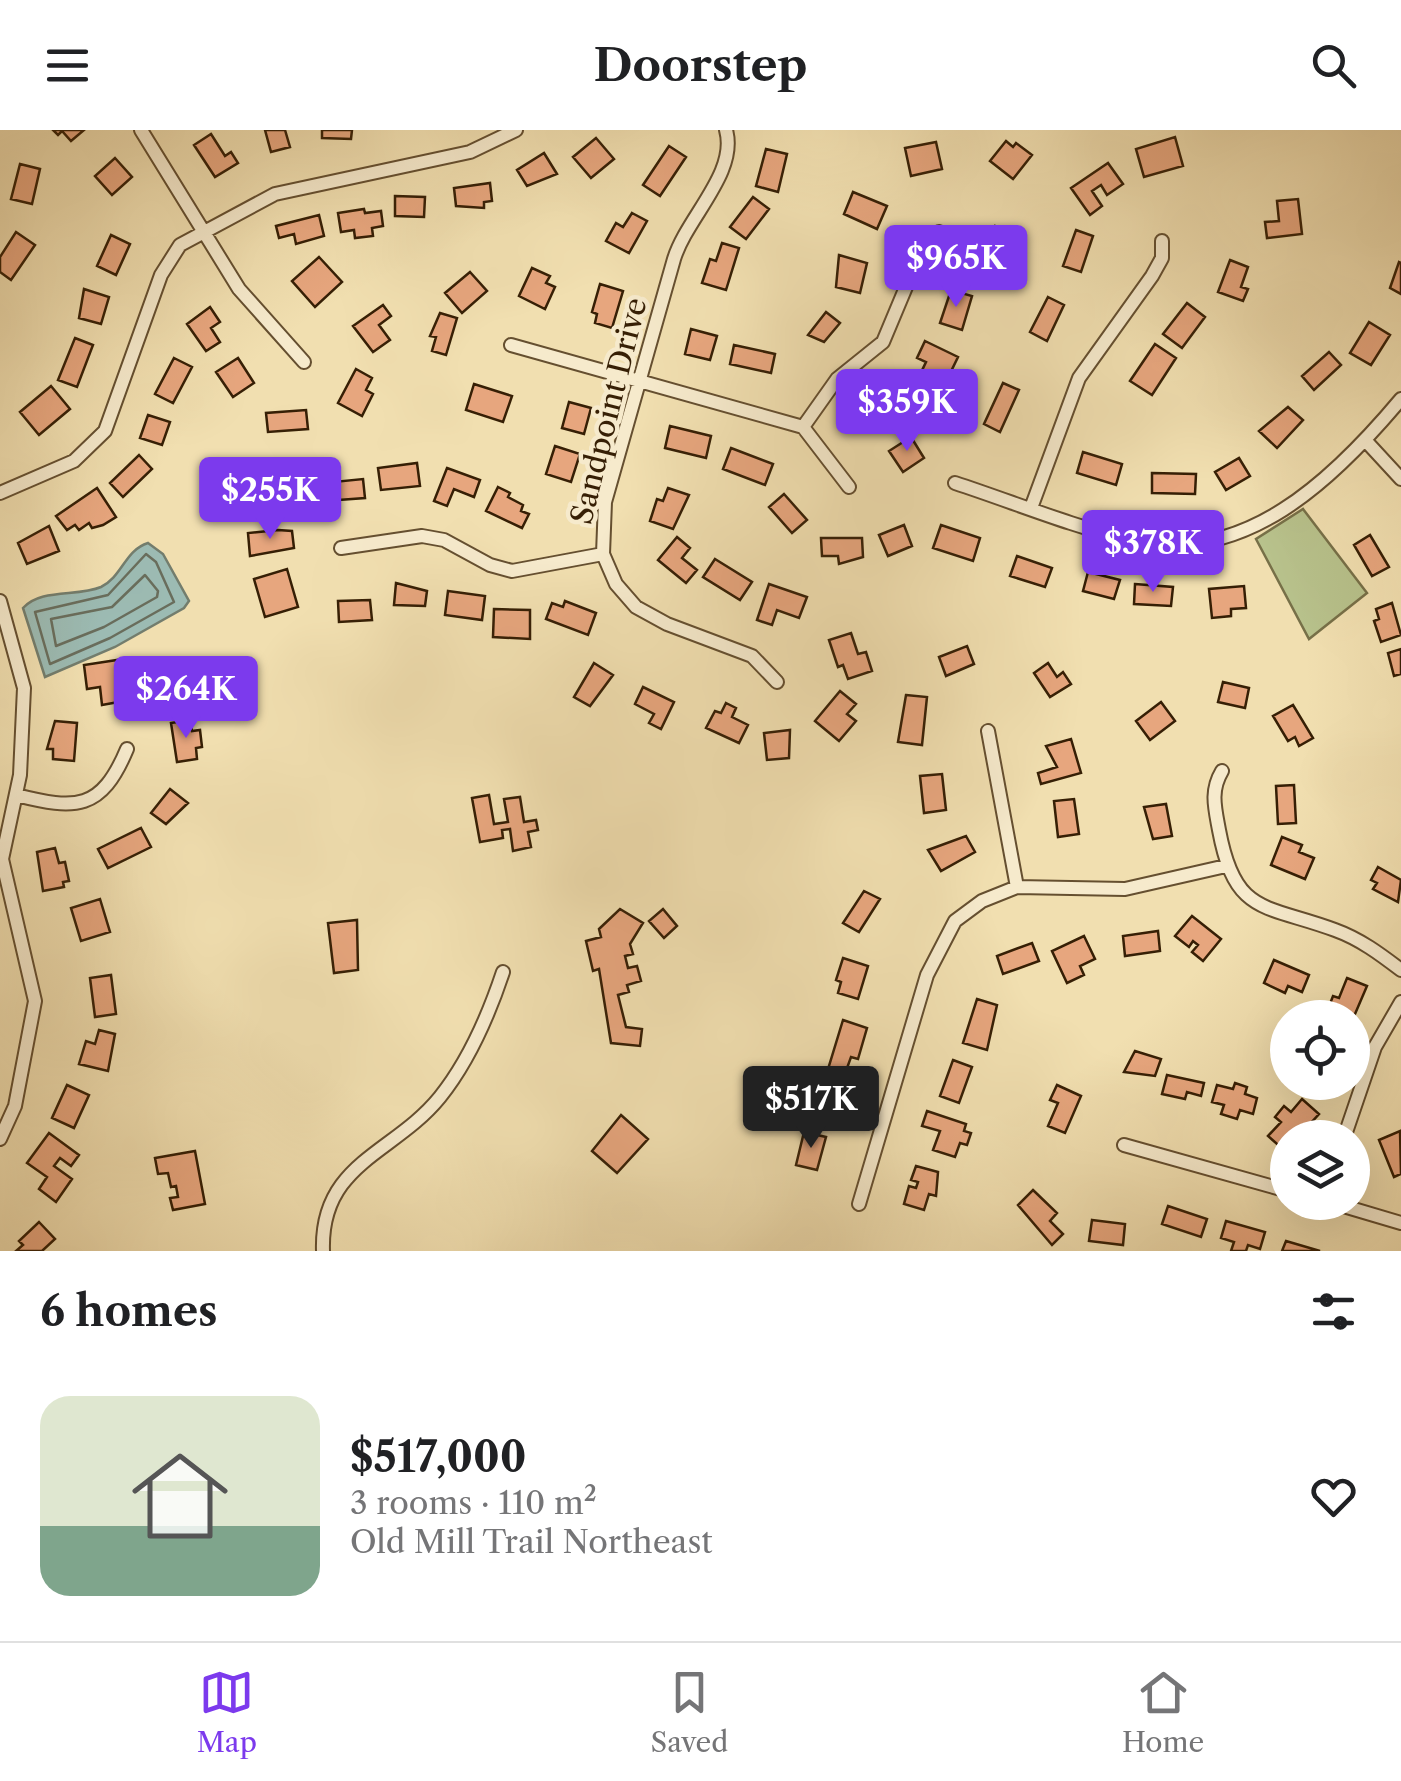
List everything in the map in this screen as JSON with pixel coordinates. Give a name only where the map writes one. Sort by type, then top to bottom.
[{"type":"street","points":[[141,130],[247,300],[304,362]]},
{"type":"street","points":[[0,492],[63,468],[105,431],[168,261],[204,230],[276,194],[470,152],[516,130]]},
{"type":"street","name":"Sandpoint Drive","points":[[726,130],[728,161],[678,244],[606,502],[602,554],[616,584],[636,606],[667,624],[752,656],[777,682]]},
{"type":"street","points":[[804,427],[837,379],[883,342],[924,244],[939,232]]},
{"type":"street","points":[[1031,508],[1079,378],[1152,276],[1162,258],[1162,241]]},
{"type":"street","points":[[510,345],[804,427],[849,488]]},
{"type":"street","points":[[955,482],[1132,540],[1201,543],[1258,527],[1283,512],[1365,440],[1401,399]]},
{"type":"street","points":[[1365,440],[1401,479]]},
{"type":"street","points":[[341,548],[422,536],[444,540],[490,565],[512,570],[602,554]]},
{"type":"street","points":[[0,601],[24,688],[16,795],[2,859],[30,970],[34,1014],[11,1121],[0,1140]]},
{"type":"street","points":[[988,731],[1017,886]]},
{"type":"street","points":[[16,795],[56,804],[88,801],[110,784],[126,748]]},
{"type":"street","points":[[1222,771],[1213,798],[1226,866],[1244,896],[1256,906],[1338,931],[1401,970]]},
{"type":"street","points":[[860,1204],[934,956],[968,910],[1017,886],[1125,889],[1226,866]]},
{"type":"street","points":[[324,1251],[323,1232],[332,1196],[350,1173],[439,1098],[494,999],[503,972]]},
{"type":"street","points":[[1350,1120],[1374,1047],[1401,1002]]},
{"type":"street","points":[[1124,1145],[1270,1186]]},
{"type":"street","points":[[1370,1214],[1401,1223]]},
{"type":"green space","points":[[1303,509],[1367,593],[1309,639],[1256,539]]},
{"type":"water","points":[[148,543],[163,554],[189,601],[184,608],[115,647],[45,677],[23,608],[49,595],[101,587],[134,551]]},
{"type":"building","points":[[53,130],[84,130],[71,141],[62,131],[58,135]]},
{"type":"building","points":[[265,130],[285,130],[290,147],[271,152]]},
{"type":"building","points":[[322,130],[352,130],[351,139],[322,138]]},
{"type":"building","points":[[211,134],[225,156],[231,152],[238,163],[215,177],[194,145]]},
{"type":"building","points":[[1175,137],[1183,166],[1144,177],[1136,149]]},
{"type":"building","points":[[596,138],[614,159],[591,178],[573,157]]},
{"type":"building","points":[[1006,141],[1032,155],[1013,179],[990,161]]},
{"type":"building","points":[[936,142],[942,169],[911,176],[905,148]]},
{"type":"building","points":[[669,146],[686,157],[660,196],[643,185]]},
{"type":"building","points":[[766,149],[787,154],[778,192],[756,186]]},
{"type":"building","points":[[544,153],[557,174],[527,186],[517,170]]},
{"type":"building","points":[[115,158],[132,177],[112,195],[95,176]]},
{"type":"building","points":[[1108,163],[1123,184],[1107,195],[1101,185],[1092,191],[1102,206],[1090,215],[1071,188]]},
{"type":"building","points":[[20,164],[40,169],[32,204],[11,199]]},
{"type":"building","points":[[490,183],[492,201],[484,202],[484,208],[456,206],[454,188]]},
{"type":"building","points":[[853,192],[887,206],[877,229],[844,214]]},
{"type":"building","points":[[395,196],[425,197],[424,217],[395,216]]},
{"type":"building","points":[[753,197],[769,209],[746,239],[730,227]]},
{"type":"building","points":[[1298,199],[1302,234],[1267,238],[1265,222],[1279,221],[1277,201]]},
{"type":"building","points":[[364,209],[365,213],[381,211],[383,226],[372,228],[373,236],[355,238],[354,230],[341,232],[338,213]]},
{"type":"building","points":[[632,213],[647,221],[629,253],[606,241],[616,223],[623,227]]},
{"type":"building","points":[[319,215],[324,236],[296,244],[294,234],[279,238],[276,226]]},
{"type":"building","points":[[995,226],[1015,232],[1005,266],[1011,267],[1008,280],[981,272]]},
{"type":"building","points":[[1076,230],[1093,236],[1081,272],[1063,266]]},
{"type":"building","points":[[16,232],[35,245],[11,280],[0,272],[0,257]]},
{"type":"building","points":[[111,235],[130,244],[116,275],[97,266]]},
{"type":"building","points":[[722,243],[739,248],[726,290],[702,283],[710,259],[716,261]]},
{"type":"building","points":[[839,255],[867,263],[860,293],[836,287]]},
{"type":"building","points":[[319,257],[342,282],[315,307],[292,281]]},
{"type":"building","points":[[1230,260],[1248,267],[1241,287],[1248,289],[1243,301],[1218,292]]},
{"type":"building","points":[[1401,263],[1401,294],[1390,288]]},
{"type":"building","points":[[532,268],[550,276],[546,283],[555,287],[545,309],[519,296]]},
{"type":"building","points":[[470,272],[487,291],[462,313],[445,293]]},
{"type":"building","points":[[600,284],[623,291],[612,328],[595,323],[597,314],[592,312]]},
{"type":"building","points":[[84,289],[109,297],[101,324],[79,318]]},
{"type":"building","points":[[951,290],[972,296],[962,330],[940,323]]},
{"type":"building","points":[[1048,297],[1064,305],[1047,341],[1030,332]]},
{"type":"building","points":[[1187,303],[1205,317],[1182,348],[1163,334]]},
{"type":"building","points":[[383,305],[391,316],[379,325],[390,340],[373,352],[353,326]]},
{"type":"building","points":[[210,307],[220,322],[211,328],[220,342],[206,351],[187,324]]},
{"type":"building","points":[[826,312],[840,323],[824,342],[808,335]]},
{"type":"building","points":[[440,313],[457,318],[446,355],[432,351],[436,337],[430,336]]},
{"type":"building","points":[[1369,322],[1390,335],[1371,365],[1350,353]]},
{"type":"building","points":[[691,329],[717,336],[710,360],[685,354]]},
{"type":"building","points":[[75,338],[93,345],[77,387],[58,380]]},
{"type":"building","points":[[925,341],[958,357],[937,400],[913,389],[926,362],[917,358]]},
{"type":"building","points":[[1155,344],[1176,358],[1152,395],[1130,381]]},
{"type":"building","points":[[734,345],[775,354],[771,373],[730,364]]},
{"type":"building","points":[[1329,352],[1341,365],[1314,390],[1302,376]]},
{"type":"building","points":[[174,358],[192,367],[173,403],[155,394]]},
{"type":"building","points":[[238,358],[254,383],[233,397],[216,372]]},
{"type":"building","points":[[356,369],[372,378],[366,390],[373,394],[362,416],[338,403]]},
{"type":"building","points":[[890,383],[902,397],[869,426],[857,412]]},
{"type":"building","points":[[1003,383],[1019,390],[1000,432],[984,424]]},
{"type":"building","points":[[474,384],[512,396],[503,422],[466,410]]},
{"type":"building","points":[[51,386],[70,409],[39,435],[20,412]]},
{"type":"building","points":[[569,402],[591,408],[584,434],[562,428]]},
{"type":"building","points":[[1288,407],[1303,420],[1277,448],[1259,431]]},
{"type":"building","points":[[306,410],[308,429],[268,432],[266,413]]},
{"type":"building","points":[[148,415],[170,422],[162,445],[140,438]]},
{"type":"building","points":[[670,426],[711,436],[706,458],[665,448]]},
{"type":"building","points":[[911,437],[924,458],[903,472],[889,451]]},
{"type":"building","points":[[555,446],[580,454],[571,482],[546,474]]},
{"type":"building","points":[[731,448],[773,464],[765,485],[723,469]]},
{"type":"building","points":[[1083,452],[1122,464],[1116,485],[1077,473]]},
{"type":"building","points":[[139,455],[152,469],[123,497],[110,483]]},
{"type":"building","points":[[1239,458],[1250,476],[1226,490],[1215,472]]},
{"type":"building","points":[[417,463],[420,486],[381,490],[378,468]]},
{"type":"building","points":[[447,468],[480,480],[474,497],[454,489],[447,506],[434,501]]},
{"type":"building","points":[[1152,473],[1196,474],[1195,494],[1152,493]]},
{"type":"building","points":[[363,479],[365,498],[325,501],[323,483]]},
{"type":"building","points":[[498,487],[510,493],[508,497],[523,505],[521,511],[529,514],[522,528],[486,511]]},
{"type":"building","points":[[97,488],[116,517],[92,528],[89,523],[79,530],[75,525],[67,530],[56,516]]},
{"type":"building","points":[[668,488],[689,495],[673,529],[650,521],[657,499],[663,501]]},
{"type":"building","points":[[784,494],[807,520],[792,533],[769,507]]},
{"type":"building","points":[[904,525],[912,546],[888,556],[879,535]]},
{"type":"building","points":[[941,525],[980,538],[973,561],[933,548]]},
{"type":"building","points":[[49,526],[59,551],[27,564],[18,543]]},
{"type":"building","points":[[292,531],[294,548],[250,556],[248,533]]},
{"type":"building","points":[[1370,535],[1389,567],[1372,576],[1354,545]]},
{"type":"building","points":[[677,537],[690,548],[682,558],[697,570],[686,583],[658,560]]},
{"type":"building","points":[[821,538],[862,538],[863,557],[839,564],[838,556],[822,556]]},
{"type":"building","points":[[1017,556],[1052,568],[1045,587],[1010,576]]},
{"type":"building","points":[[715,559],[752,582],[740,600],[703,577]]},
{"type":"building","points":[[287,569],[298,607],[265,617],[254,579]]},
{"type":"building","points":[[1088,572],[1120,580],[1114,599],[1083,591]]},
{"type":"building","points":[[396,583],[427,591],[425,606],[394,605]]},
{"type":"building","points":[[769,584],[807,597],[799,618],[777,610],[772,625],[757,620]]},
{"type":"building","points":[[1135,584],[1173,587],[1171,606],[1134,604]]},
{"type":"building","points":[[1244,586],[1246,608],[1231,609],[1231,616],[1212,618],[1209,589]]},
{"type":"building","points":[[448,591],[485,596],[482,620],[445,615]]},
{"type":"building","points":[[370,600],[372,620],[339,622],[338,601]]},
{"type":"building","points":[[565,601],[596,613],[588,635],[546,619],[552,603],[563,607]]},
{"type":"building","points":[[1392,603],[1401,635],[1381,642],[1374,621],[1379,619],[1376,609]]},
{"type":"building","points":[[494,609],[530,610],[530,639],[493,637]]},
{"type":"building","points":[[851,633],[858,654],[866,652],[872,671],[848,679],[843,665],[838,667],[829,640]]},
{"type":"building","points":[[967,646],[974,664],[946,676],[939,657]]},
{"type":"building","points":[[1401,649],[1401,674],[1394,676],[1388,653]]},
{"type":"building","points":[[117,660],[124,701],[102,705],[100,687],[87,689],[84,665]]},
{"type":"building","points":[[594,663],[613,675],[590,706],[574,697]]},
{"type":"building","points":[[1048,663],[1057,677],[1063,672],[1071,684],[1050,697],[1034,673]]},
{"type":"building","points":[[144,664],[179,678],[182,671],[189,675],[179,701],[136,684]]},
{"type":"building","points":[[1223,682],[1249,688],[1245,708],[1218,702]]},
{"type":"building","points":[[643,687],[674,702],[661,729],[649,723],[654,714],[635,704]]},
{"type":"building","points":[[840,691],[856,704],[847,714],[856,721],[839,741],[815,721]]},
{"type":"building","points":[[906,695],[927,697],[922,745],[898,742]]},
{"type":"building","points":[[1161,702],[1175,721],[1150,740],[1136,721]]},
{"type":"building","points":[[726,703],[736,708],[732,717],[748,725],[739,743],[706,728],[715,711],[721,713]]},
{"type":"building","points":[[1293,705],[1313,738],[1299,746],[1295,737],[1288,741],[1273,716]]},
{"type":"building","points":[[190,720],[192,731],[200,730],[202,747],[196,748],[197,759],[177,762],[171,723]]},
{"type":"building","points":[[55,721],[77,723],[74,761],[53,759],[53,749],[47,749]]},
{"type":"building","points":[[790,730],[789,758],[767,760],[764,733]]},
{"type":"building","points":[[1071,739],[1081,773],[1041,784],[1038,773],[1057,767],[1046,746]]},
{"type":"building","points":[[942,774],[946,810],[924,813],[920,776]]},
{"type":"building","points":[[1294,785],[1296,823],[1278,824],[1276,786]]},
{"type":"building","points":[[170,789],[188,803],[166,824],[151,813]]},
{"type":"building","points":[[489,795],[494,824],[508,822],[504,799],[520,797],[524,822],[536,820],[538,830],[528,832],[531,847],[513,851],[510,829],[502,830],[503,838],[480,842],[472,798]]},
{"type":"building","points":[[1074,799],[1079,834],[1058,837],[1054,801]]},
{"type":"building","points":[[1166,804],[1172,836],[1153,839],[1144,807]]},
{"type":"building","points":[[141,828],[151,847],[108,868],[98,849]]},
{"type":"building","points":[[966,836],[975,852],[941,871],[928,850]]},
{"type":"building","points":[[1282,837],[1302,845],[1299,852],[1314,858],[1305,879],[1271,865]]},
{"type":"building","points":[[55,848],[59,863],[65,862],[69,881],[63,882],[64,887],[43,891],[37,852]]},
{"type":"building","points":[[1378,867],[1401,880],[1398,902],[1373,889],[1377,883],[1371,880]]},
{"type":"building","points":[[864,891],[880,899],[859,932],[843,923]]},
{"type":"building","points":[[100,899],[110,932],[81,941],[71,908]]},
{"type":"building","points":[[620,909],[643,923],[630,944],[633,954],[625,956],[628,968],[637,966],[641,981],[627,985],[629,992],[618,995],[626,1027],[642,1029],[640,1046],[611,1043],[599,969],[593,971],[586,941],[601,937],[599,929]]},
{"type":"building","points":[[663,909],[677,926],[664,938],[649,921]]},
{"type":"building","points":[[1192,916],[1221,939],[1203,961],[1192,952],[1198,945],[1193,941],[1189,947],[1175,936]]},
{"type":"building","points":[[357,920],[358,970],[334,973],[328,923]]},
{"type":"building","points":[[1158,931],[1160,951],[1125,956],[1123,936]]},
{"type":"building","points":[[1084,936],[1095,959],[1080,966],[1084,975],[1067,983],[1052,951]]},
{"type":"building","points":[[1032,943],[1039,961],[1003,974],[997,956]]},
{"type":"building","points":[[843,958],[868,966],[858,999],[838,993],[841,982],[836,980]]},
{"type":"building","points":[[1274,960],[1309,975],[1302,992],[1288,986],[1285,993],[1264,983]]},
{"type":"building","points":[[111,975],[116,1014],[95,1017],[90,978]]},
{"type":"building","points":[[1347,978],[1367,986],[1361,1000],[1331,1000],[1333,996],[1339,998]]},
{"type":"building","points":[[977,999],[997,1005],[987,1050],[963,1043]]},
{"type":"building","points":[[843,1020],[867,1028],[858,1059],[851,1057],[846,1071],[829,1066]]},
{"type":"building","points":[[99,1030],[115,1034],[108,1071],[79,1064],[86,1041],[95,1044]]},
{"type":"building","points":[[1135,1051],[1161,1059],[1155,1076],[1124,1072]]},
{"type":"building","points":[[953,1060],[972,1067],[959,1103],[940,1096]]},
{"type":"building","points":[[1167,1075],[1204,1083],[1201,1096],[1187,1092],[1185,1099],[1162,1094]]},
{"type":"building","points":[[826,1076],[844,1081],[833,1118],[807,1111],[814,1087],[822,1089]]},
{"type":"building","points":[[1235,1083],[1247,1087],[1245,1094],[1257,1098],[1253,1114],[1240,1110],[1237,1119],[1221,1114],[1224,1105],[1212,1102],[1217,1085],[1233,1089]]},
{"type":"building","points":[[67,1085],[89,1095],[74,1128],[52,1118]]},
{"type":"building","points":[[1057,1085],[1081,1096],[1065,1133],[1048,1126],[1058,1103],[1050,1100]]},
{"type":"building","points":[[1303,1100],[1319,1114],[1314,1120],[1275,1117],[1284,1106],[1291,1112]]},
{"type":"building","points":[[927,1111],[966,1124],[964,1131],[971,1133],[967,1145],[960,1143],[955,1157],[933,1150],[940,1131],[922,1126]]},
{"type":"building","points":[[621,1115],[648,1139],[617,1173],[592,1151]]},
{"type":"building","points":[[1400,1131],[1401,1174],[1394,1177],[1379,1140]]},
{"type":"building","points":[[804,1132],[826,1137],[817,1170],[796,1165]]},
{"type":"building","points":[[49,1133],[79,1155],[71,1166],[60,1158],[54,1166],[72,1179],[56,1202],[39,1189],[47,1177],[27,1163]]},
{"type":"building","points":[[195,1151],[205,1204],[173,1210],[170,1198],[178,1197],[176,1186],[171,1187],[168,1173],[158,1174],[155,1158]]},
{"type":"building","points":[[916,1166],[938,1172],[936,1196],[929,1194],[924,1210],[904,1204],[909,1186],[916,1188],[918,1182],[911,1180]]},
{"type":"building","points":[[1033,1190],[1057,1213],[1050,1221],[1063,1234],[1052,1245],[1018,1205]]},
{"type":"building","points":[[1168,1206],[1207,1219],[1201,1237],[1162,1224]]},
{"type":"building","points":[[1092,1220],[1125,1224],[1123,1245],[1089,1241]]},
{"type":"building","points":[[1226,1221],[1265,1232],[1260,1249],[1248,1245],[1246,1251],[1231,1251],[1234,1242],[1221,1238]]},
{"type":"building","points":[[39,1222],[55,1239],[42,1251],[16,1251],[23,1245],[19,1241]]},
{"type":"building","points":[[1286,1241],[1320,1251],[1282,1251]]}]
